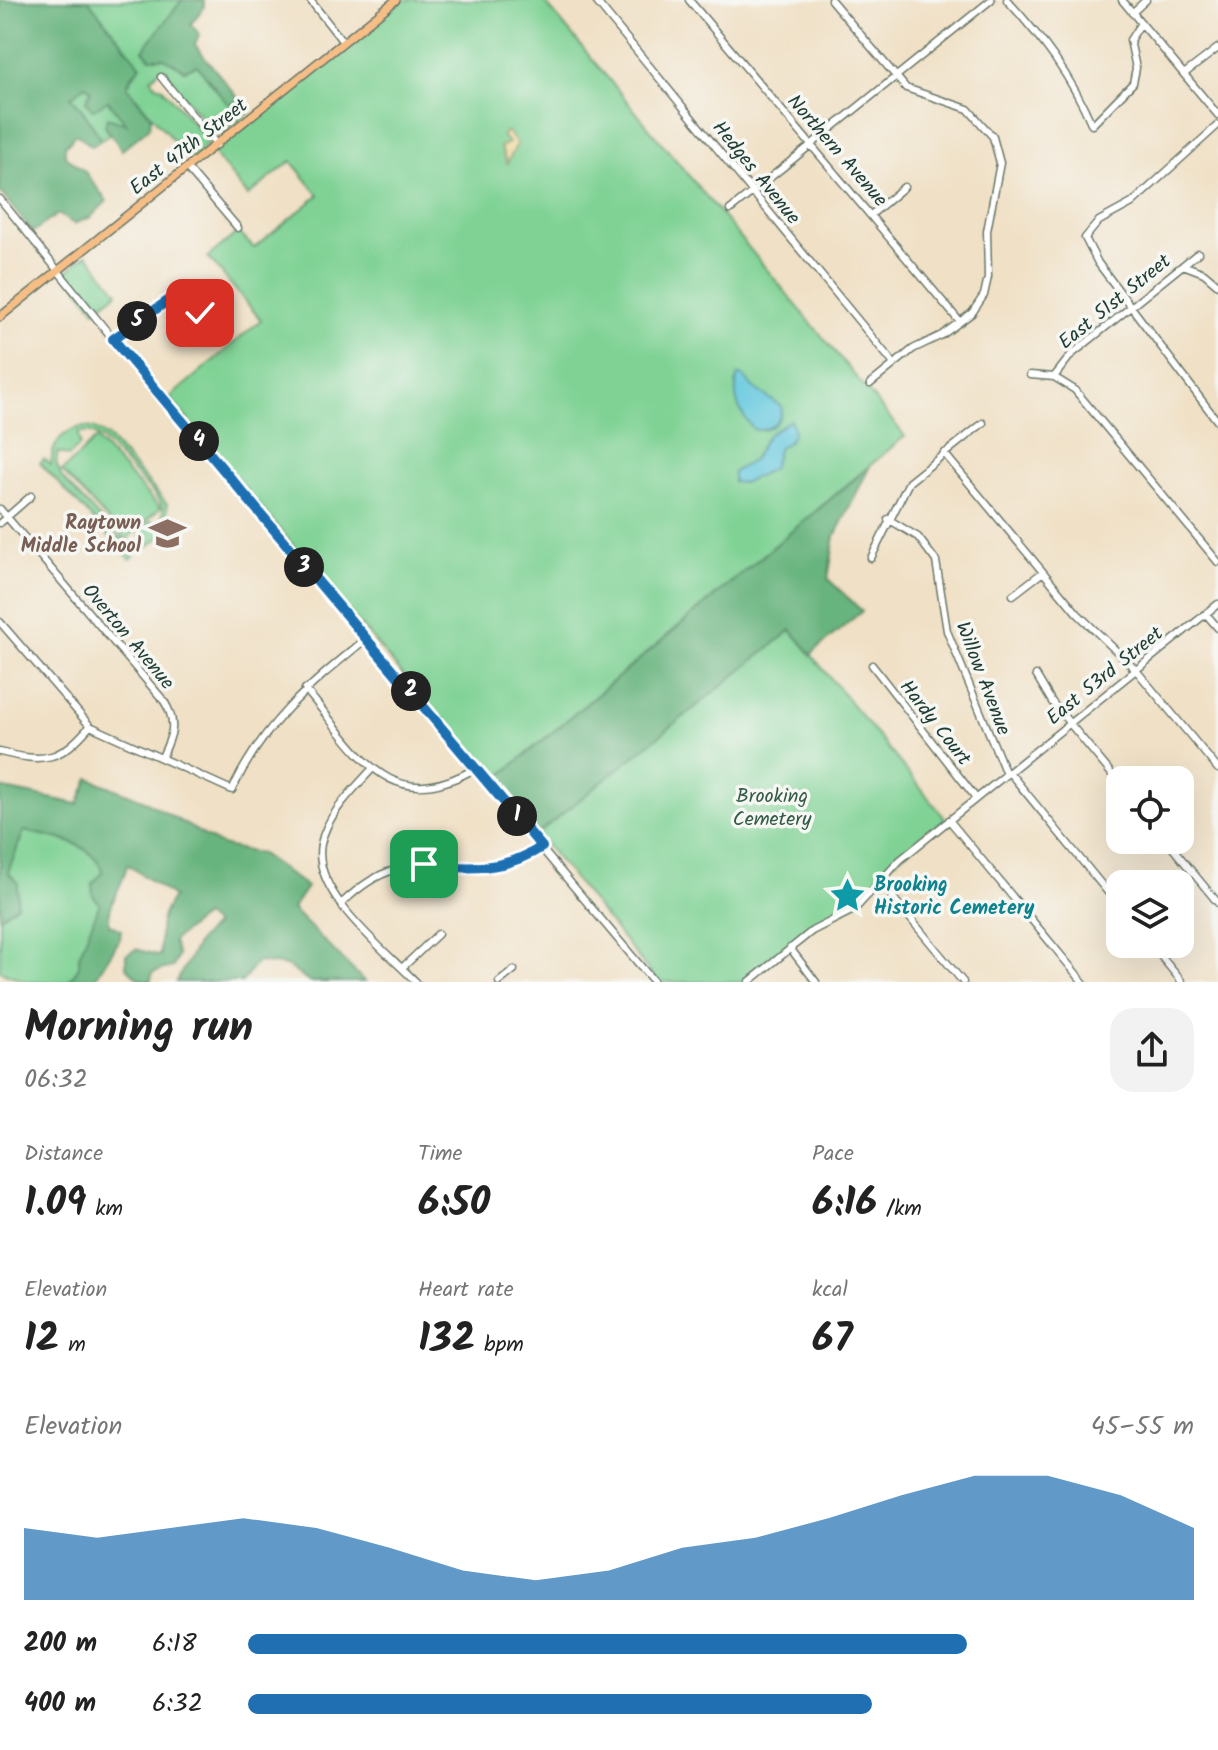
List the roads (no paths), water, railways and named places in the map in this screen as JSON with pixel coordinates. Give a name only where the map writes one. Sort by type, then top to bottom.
[{"type":"main road","name":"East 47th Street","points":[[0,317],[396,0]]},
{"type":"street","points":[[310,0],[343,42]]},
{"type":"street","name":"Hedges Avenue","points":[[595,0],[894,364]]},
{"type":"street","name":"Northern Avenue","points":[[689,0],[960,322]]},
{"type":"street","points":[[831,0],[896,77],[915,94],[951,101],[968,109],[988,129],[997,148],[998,181],[987,231],[987,284],[979,304],[960,322],[894,364],[870,384]]},
{"type":"street","points":[[730,210],[991,0]]},
{"type":"street","points":[[1007,0],[1057,57],[1075,85],[1092,125],[1133,83],[1136,68],[1130,40],[1141,23]]},
{"type":"street","points":[[1122,0],[1218,115]]},
{"type":"street","points":[[1132,13],[1146,0]]},
{"type":"street","points":[[1184,74],[1218,48]]},
{"type":"street","points":[[161,77],[217,145]]},
{"type":"street","points":[[1218,125],[1132,203],[1099,221],[1085,238],[1098,263],[1218,422]]},
{"type":"street","points":[[187,168],[238,228]]},
{"type":"street","points":[[872,214],[904,187]]},
{"type":"street","points":[[0,199],[113,339],[654,982]]},
{"type":"street","name":"East 51st Street","points":[[1054,377],[1071,355],[1198,253]]},
{"type":"street","points":[[1183,265],[1194,267],[1218,285]]},
{"type":"street","points":[[113,339],[159,304],[176,299],[189,303],[224,339]]},
{"type":"street","points":[[1030,375],[1054,377],[1075,390],[1218,562]]},
{"type":"street","points":[[871,558],[909,482],[983,423]]},
{"type":"street","points":[[944,453],[1077,613],[1136,670],[1218,769]]},
{"type":"street","points":[[0,523],[31,496]]},
{"type":"street","name":"Overton Avenue","points":[[0,509],[164,701],[171,713],[174,729],[162,757]]},
{"type":"street","name":"Willow Avenue","points":[[888,519],[918,537],[936,561],[947,631],[1007,773],[1106,890]]},
{"type":"street","points":[[1013,595],[1043,572]]},
{"type":"street","name":"East 53rd Street","points":[[749,982],[812,931],[855,909],[900,860],[1218,604]]},
{"type":"street","points":[[1206,614],[1218,628]]},
{"type":"street","points":[[0,622],[90,726],[232,790]]},
{"type":"street","points":[[234,799],[232,790],[262,735],[305,689],[367,638]]},
{"type":"street","name":"Hardy Court","points":[[872,665],[976,798]]},
{"type":"street","points":[[1036,675],[1052,702],[1106,767]]},
{"type":"street","points":[[305,689],[373,768],[396,784],[418,788],[448,783],[476,768]]},
{"type":"street","points":[[0,752],[28,759],[62,754],[90,726]]},
{"type":"street","points":[[373,768],[335,814],[321,842],[322,871],[341,904],[416,982]]},
{"type":"street","points":[[949,820],[1083,982]]},
{"type":"street","points":[[341,904],[367,882],[399,868],[424,864],[494,868],[519,861],[542,847]]},
{"type":"street","points":[[1178,854],[1218,903]]},
{"type":"street","points":[[880,882],[963,982]]},
{"type":"street","points":[[402,968],[438,934]]},
{"type":"street","points":[[790,948],[816,982]]},
{"type":"street","points":[[1162,958],[1182,982]]},
{"type":"street","points":[[499,982],[514,970]]},
{"type":"water","points":[[738,375],[782,407],[780,417],[773,425],[759,430],[753,429],[748,422],[736,397]]},
{"type":"water","points":[[790,420],[792,436],[779,447],[772,469],[743,483],[733,482],[733,472],[752,461],[768,435]]},
{"type":"place","name":"Raytown Middle School","points":[[167,533]]},
{"type":"place","name":"Brooking Historic Cemetery","points":[[848,896]]},
{"type":"park label","name":"Brooking Cemetery","points":[[772,806]]}]
